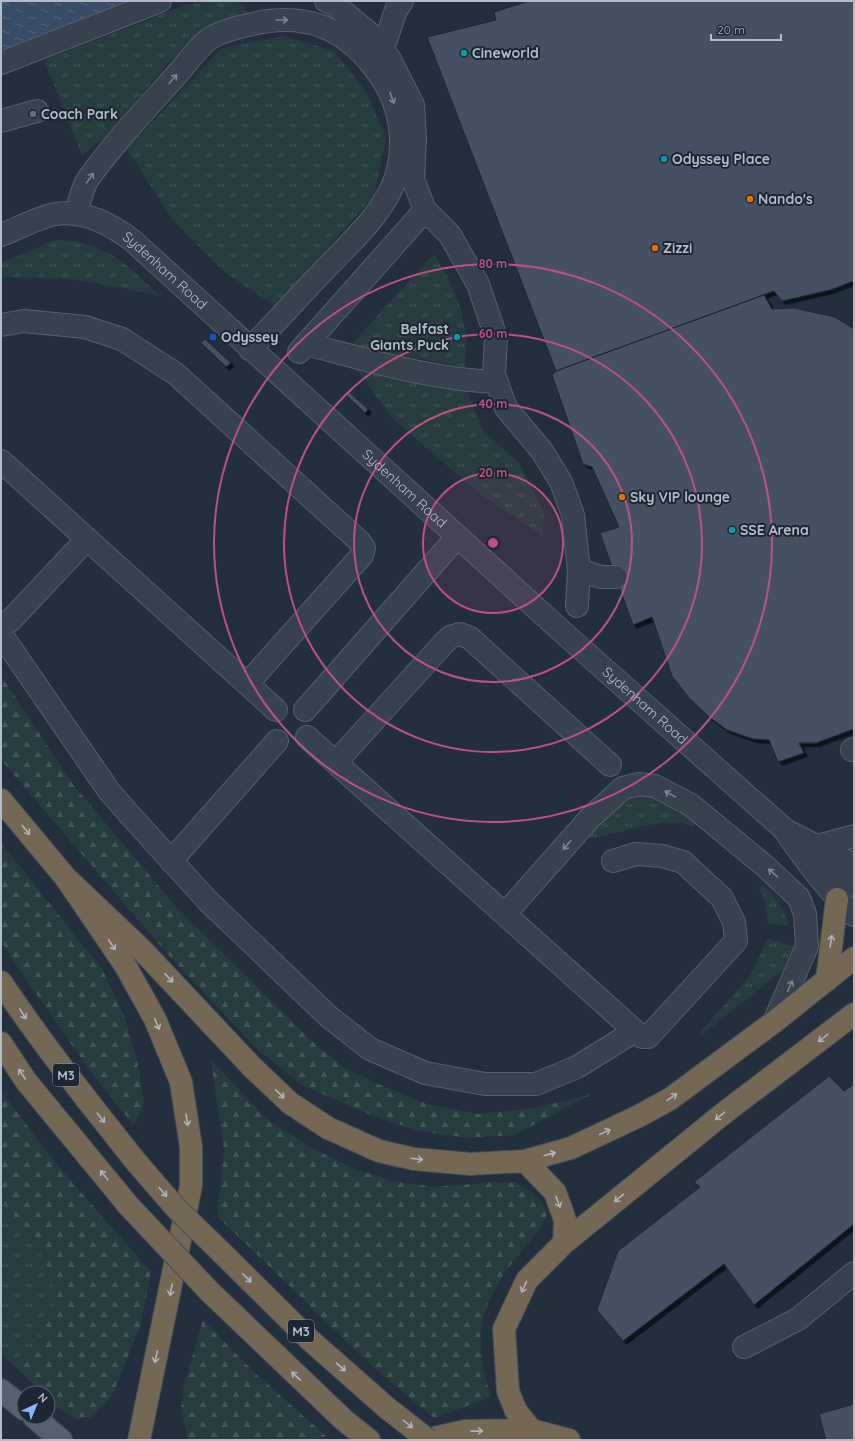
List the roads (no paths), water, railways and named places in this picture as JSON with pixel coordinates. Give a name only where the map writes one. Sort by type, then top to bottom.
[{"type":"highway","points":[[1,800],[66,878],[126,965],[155,1019],[181,1082],[191,1147],[191,1186],[139,1440]]},
{"type":"highway","points":[[66,878],[142,950],[252,1067],[296,1107],[328,1128],[379,1151],[414,1159],[470,1164],[526,1161],[571,1148],[639,1116],[670,1099],[774,1022],[854,958]]},
{"type":"highway","points":[[826,980],[837,899]]},
{"type":"highway","name":"M3","points":[[1,982],[33,1030],[67,1076],[137,1163],[176,1208],[310,1340],[387,1408],[428,1440]]},
{"type":"highway","points":[[531,1430],[516,1411],[508,1391],[504,1329],[528,1280],[564,1243],[724,1113],[854,1014]]},
{"type":"highway","name":"M3","points":[[1,1043],[26,1081],[128,1205],[209,1291],[345,1421],[369,1440]]},
{"type":"highway","points":[[526,1161],[554,1192],[565,1220],[564,1243]]},
{"type":"highway","points":[[425,1440],[465,1431],[531,1430],[569,1440]]},
{"type":"main road","points":[[1,1390],[16,1402]]},
{"type":"main road","points":[[43,1425],[61,1440]]},
{"type":"street","points":[[1,63],[160,1]]},
{"type":"street","points":[[326,1],[334,4],[369,33],[389,58],[413,105],[415,139],[413,179],[426,210],[450,235],[478,284],[496,337],[494,375],[506,408],[542,452],[561,482],[573,516],[579,570],[576,606]]},
{"type":"street","points":[[376,70],[396,10],[402,1]]},
{"type":"street","points":[[76,214],[87,180],[125,132],[208,39],[232,29],[266,20],[294,20],[319,24],[342,35],[376,70],[389,88],[398,114],[402,144],[395,178],[381,206],[350,242],[250,349]]},
{"type":"street","points":[[1,121],[37,111]]},
{"type":"street","points":[[426,210],[302,348],[400,369],[477,382],[497,382]]},
{"type":"street","name":"Sydenham Road","points":[[1,235],[55,214],[76,214],[100,221],[116,228],[128,237],[457,537],[784,829],[816,852],[854,865]]},
{"type":"street","points":[[1,326],[24,321],[85,327],[122,339],[176,374],[360,542],[364,548],[362,555],[248,683]]},
{"type":"street","points":[[1,461],[248,683],[276,710]]},
{"type":"street","points":[[305,710],[457,537]]},
{"type":"street","points":[[1,623],[10,621],[87,539]]},
{"type":"street","points":[[579,570],[601,577],[616,577]]},
{"type":"street","points":[[1,634],[109,792],[208,901],[328,1016],[370,1049],[425,1073],[485,1084],[536,1084],[577,1067],[635,1032]]},
{"type":"street","points":[[336,762],[443,644],[450,637],[460,634],[470,638],[610,765]]},
{"type":"street","points":[[290,704],[301,707],[305,710],[311,723],[307,737],[302,742],[290,746],[273,737],[269,726],[272,715],[276,710],[290,704]]},
{"type":"street","points":[[307,737],[635,1032],[642,1037],[648,1037],[736,941],[734,922],[722,898],[684,862],[662,856],[636,854],[613,861]]},
{"type":"street","points":[[171,861],[278,741]]},
{"type":"street","points":[[505,914],[590,818],[623,788],[639,784],[655,786],[691,805],[766,867],[799,898],[805,914],[807,946],[774,1022]]},
{"type":"street","points":[[854,836],[816,852],[854,885]]},
{"type":"street","name":"Sydenham Road","points":[[816,852],[837,899],[854,915]]},
{"type":"street","points":[[744,1347],[798,1319],[854,1273]]},
{"type":"water","points":[[1,1],[137,1],[1,52]]},
{"type":"place","name":"Cineworld","points":[[464,53]]},
{"type":"place","name":"Coach Park","points":[[33,114]]},
{"type":"place","name":"Odyssey Place","points":[[664,159]]},
{"type":"place","name":"Nando's","points":[[750,199]]},
{"type":"place","name":"Zizzi","points":[[655,248]]},
{"type":"place","name":"Odyssey","points":[[213,337]]},
{"type":"place","name":"Belfast Giants Puck","points":[[457,337]]},
{"type":"place","name":"Sky VIP lounge","points":[[622,497]]},
{"type":"place","name":"SSE Arena","points":[[732,530]]}]
